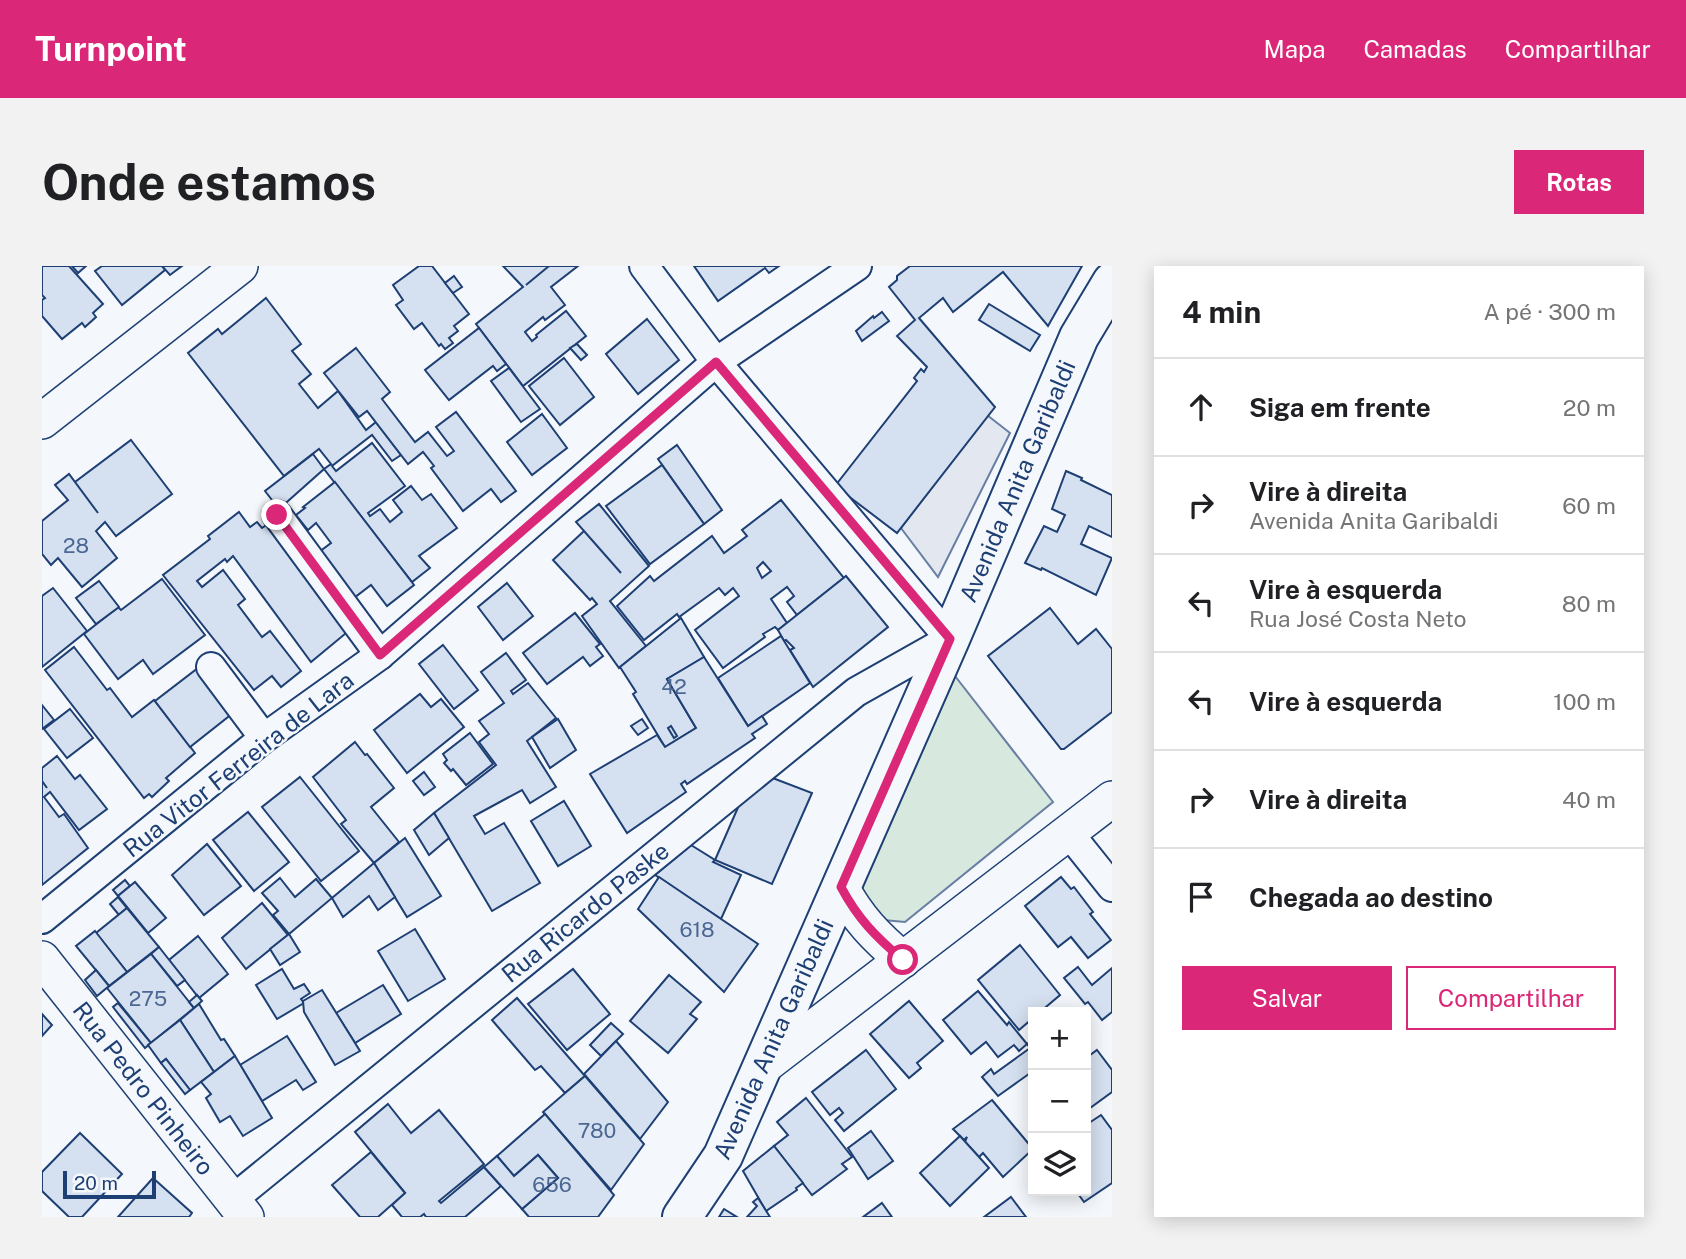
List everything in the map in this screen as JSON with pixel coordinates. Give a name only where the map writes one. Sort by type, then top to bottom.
[{"type":"main road","name":"Avenida Anita Garibaldi","points":[[682,1217],[723,1156],[1079,337],[1112,282]]},
{"type":"street","points":[[42,421],[240,266]]},
{"type":"street","points":[[644,266],[716,362],[950,639]]},
{"type":"street","name":"Rua Vitor Ferreira de Lara","points":[[42,919],[264,738],[380,655],[716,362],[857,266]]},
{"type":"street","points":[[277,515],[380,655]]},
{"type":"street","name":"Rua Ricardo Paske","points":[[239,1208],[856,692],[950,639]]},
{"type":"street","points":[[211,667],[264,738]]},
{"type":"street","points":[[764,1066],[1112,799]]},
{"type":"street","points":[[1068,832],[1112,887]]},
{"type":"street","points":[[841,887],[864,924],[903,960]]},
{"type":"street","name":"Rua Pedro Pinheiro","points":[[42,959],[239,1208]]},
{"type":"shaded area","points":[[987,415],[1010,433],[938,577],[901,528]]},
{"type":"shaded area","points":[[955,676],[1053,802],[905,922],[883,920],[860,892]]},
{"type":"building","points":[[42,266],[69,266],[103,304],[93,313],[96,317],[85,327],[82,323],[62,339],[42,316],[42,300],[45,298],[42,295]]},
{"type":"building","points":[[72,266],[86,266],[78,273]]},
{"type":"building","points":[[102,266],[162,266],[165,270],[122,305],[95,271]]},
{"type":"building","points":[[162,266],[182,266],[170,275]]},
{"type":"building","points":[[419,266],[432,266],[469,314],[454,326],[458,331],[449,338],[453,343],[445,349],[441,344],[439,346],[422,323],[414,329],[396,305],[403,300],[393,285]]},
{"type":"building","points":[[503,266],[578,266],[551,287],[565,305],[545,320],[543,317],[525,332],[532,341],[566,311],[586,336],[523,386],[476,324],[523,287]]},
{"type":"building","points":[[694,266],[779,266],[769,273],[765,268],[718,301]]},
{"type":"building","points":[[910,266],[1082,266],[1048,326],[1003,272],[953,312],[943,298],[919,318],[995,407],[897,533],[835,486],[917,381],[914,378],[921,369],[924,372],[927,367],[897,336],[915,320],[889,287],[897,280],[897,276]]},
{"type":"building","points":[[454,276],[462,287],[453,293],[445,283]]},
{"type":"building","points":[[266,298],[301,344],[292,351],[311,374],[299,384],[318,408],[338,391],[366,430],[376,422],[401,455],[392,461],[372,435],[332,466],[336,471],[372,443],[405,486],[368,513],[370,516],[380,509],[390,522],[402,512],[393,500],[411,486],[422,500],[431,494],[457,528],[419,556],[430,568],[412,582],[324,469],[331,464],[319,449],[284,476],[188,353],[218,329],[222,334]]},
{"type":"building","points":[[989,304],[1040,335],[1030,351],[979,320]]},
{"type":"building","points":[[882,312],[889,321],[862,341],[856,331]]},
{"type":"building","points":[[647,319],[679,360],[638,394],[606,354]]},
{"type":"building","points":[[479,328],[506,364],[497,371],[493,366],[449,400],[425,370]]},
{"type":"building","points":[[577,344],[587,355],[581,360],[570,348]]},
{"type":"building","points":[[356,348],[390,392],[382,399],[415,442],[428,432],[447,456],[454,451],[436,427],[456,412],[516,491],[501,502],[491,489],[463,511],[431,468],[434,466],[423,452],[408,464],[367,411],[359,417],[324,373]]},
{"type":"building","points":[[564,358],[594,397],[560,425],[529,386]]},
{"type":"building","points":[[509,368],[540,409],[521,422],[491,381]]},
{"type":"building","points":[[542,414],[567,448],[532,475],[507,442]]},
{"type":"building","points":[[131,440],[172,494],[116,536],[105,522],[96,531],[117,558],[82,587],[58,558],[51,565],[42,554],[42,521],[68,500],[55,485],[69,474],[98,513],[75,482]]},
{"type":"building","points":[[677,445],[722,510],[704,524],[658,459]]},
{"type":"building","points":[[313,454],[324,469],[279,509],[265,491]]},
{"type":"building","points":[[662,465],[704,524],[650,564],[606,506]]},
{"type":"building","points":[[1066,471],[1112,495],[1112,537],[1089,526],[1081,544],[1112,558],[1096,595],[1042,568],[1041,570],[1025,563],[1044,526],[1057,532],[1065,515],[1052,509]]},
{"type":"building","points":[[335,482],[414,585],[387,606],[371,585],[350,601],[315,555],[331,543],[316,523],[308,530],[296,515]]},
{"type":"building","points":[[781,500],[844,578],[797,615],[787,602],[794,596],[787,587],[771,599],[787,623],[778,630],[775,627],[763,634],[765,637],[723,668],[695,630],[739,596],[733,588],[725,595],[719,588],[679,617],[677,614],[644,640],[617,606],[650,576],[654,581],[712,536],[724,553],[747,536],[742,530]],"holes":[[[763,562],[771,571],[762,578],[757,568]]]},
{"type":"building","points":[[599,504],[649,566],[610,601],[646,646],[619,668],[582,616],[597,604],[592,598],[590,600],[553,560],[584,531],[576,522]]},
{"type":"building","points":[[239,512],[250,527],[257,522],[262,528],[271,522],[311,572],[305,576],[351,629],[311,662],[233,556],[197,581],[202,587],[223,570],[245,599],[238,605],[262,637],[270,631],[301,671],[281,687],[272,676],[254,690],[163,575],[210,539],[208,536]]},
{"type":"building","points":[[846,576],[888,627],[813,687],[790,650],[794,648],[784,641],[778,630]]},
{"type":"building","points":[[162,579],[205,635],[153,674],[143,660],[118,679],[84,634],[118,607],[121,610]]},
{"type":"building","points":[[99,581],[119,607],[96,624],[76,598]]},
{"type":"building","points":[[507,583],[533,616],[503,640],[478,607]]},
{"type":"building","points":[[53,588],[87,631],[42,667],[42,596]]},
{"type":"building","points":[[1050,608],[1078,644],[1096,629],[1112,649],[1112,712],[1064,749],[1061,749],[988,656]]},
{"type":"building","points":[[575,613],[600,644],[596,647],[603,656],[590,666],[583,657],[547,684],[523,653]]},
{"type":"building","points":[[681,618],[704,657],[667,679],[696,728],[665,747],[620,667]]},
{"type":"building","points":[[781,636],[810,683],[748,726],[718,678]]},
{"type":"building","points":[[443,645],[478,690],[454,709],[419,664]]},
{"type":"building","points":[[74,647],[132,717],[154,700],[195,753],[166,778],[169,781],[152,797],[149,794],[144,798],[45,670]]},
{"type":"building","points":[[506,653],[526,680],[511,691],[513,694],[528,683],[556,718],[527,741],[556,787],[530,803],[522,790],[474,816],[485,834],[504,823],[540,883],[492,911],[434,813],[496,765],[479,742],[489,734],[479,721],[504,703],[481,672]]},
{"type":"building","points":[[704,657],[748,726],[762,716],[767,724],[752,734],[755,738],[687,784],[685,781],[681,784],[686,792],[627,833],[590,774],[657,735],[665,747],[696,728],[667,679]]},
{"type":"building","points":[[198,668],[233,713],[190,747],[155,701]]},
{"type":"building","points":[[420,694],[431,707],[441,699],[464,727],[407,773],[374,730]]},
{"type":"building","points":[[42,705],[54,720],[42,729]]},
{"type":"building","points":[[70,709],[93,738],[67,758],[44,729]]},
{"type":"building","points":[[558,719],[576,750],[550,768],[532,737]]},
{"type":"building","points":[[642,719],[648,728],[638,735],[631,726]]},
{"type":"building","points":[[671,726],[677,736],[674,738],[668,728]]},
{"type":"building","points":[[470,733],[493,764],[466,785],[453,769],[451,771],[444,763],[447,760],[443,754]]},
{"type":"building","points":[[355,742],[394,788],[371,807],[399,842],[374,863],[341,824],[346,820],[313,777]]},
{"type":"building","points":[[57,756],[75,779],[80,775],[107,809],[79,830],[50,792],[44,797],[59,817],[64,814],[88,848],[42,885],[42,768]]},
{"type":"building","points":[[424,772],[435,787],[424,795],[413,781]]},
{"type":"building","points":[[300,777],[359,851],[321,881],[262,807]]},
{"type":"building","points":[[770,777],[812,793],[772,884],[715,860],[743,796]]},
{"type":"building","points":[[564,801],[591,846],[558,866],[531,821]]},
{"type":"building","points":[[248,812],[289,862],[254,891],[213,840]]},
{"type":"building","points":[[434,813],[449,838],[429,855],[414,830]]},
{"type":"building","points":[[405,838],[441,896],[407,917],[374,863]]},
{"type":"building","points":[[207,844],[241,886],[204,915],[172,875]]},
{"type":"building","points":[[691,845],[715,860],[713,862],[741,875],[721,919],[655,875]]},
{"type":"building","points":[[374,863],[395,897],[378,910],[369,896],[343,917],[332,898]]},
{"type":"building","points":[[659,877],[758,944],[724,992],[638,909]]},
{"type":"building","points":[[1061,877],[1071,889],[1074,887],[1093,912],[1090,914],[1111,940],[1088,958],[1071,937],[1058,947],[1025,906]]},
{"type":"building","points":[[280,878],[295,897],[316,879],[332,898],[289,934],[273,915],[278,911],[262,893]]},
{"type":"building","points":[[125,880],[130,886],[118,896],[113,890]]},
{"type":"building","points":[[135,882],[166,918],[148,933],[118,896]]},
{"type":"building","points":[[118,897],[127,908],[119,915],[110,904]]},
{"type":"building","points":[[262,903],[288,935],[246,969],[222,938]]},
{"type":"building","points":[[127,908],[159,947],[127,972],[96,933]]},
{"type":"building","points":[[415,929],[445,979],[408,1001],[378,951]]},
{"type":"building","points":[[95,931],[127,972],[109,986],[76,946]]},
{"type":"building","points":[[289,934],[300,952],[280,965],[270,949]]},
{"type":"building","points":[[198,936],[228,974],[199,998],[169,960]]},
{"type":"building","points":[[1020,945],[1060,995],[1046,1007],[1028,1007],[1028,1022],[1019,1030],[978,980]]},
{"type":"building","points":[[159,947],[185,980],[177,986],[151,954]]},
{"type":"building","points":[[151,954],[194,1008],[151,1043],[107,988]]},
{"type":"building","points":[[1078,967],[1092,985],[1112,968],[1112,1012],[1102,1020],[1064,978]]},
{"type":"building","points":[[282,969],[294,989],[304,984],[310,993],[301,999],[304,1003],[277,1019],[256,985]]},
{"type":"building","points":[[573,969],[610,1014],[567,1050],[528,1004]]},
{"type":"building","points":[[96,970],[109,986],[97,996],[85,980]]},
{"type":"building","points":[[669,975],[701,1002],[690,1014],[697,1019],[668,1053],[630,1021]]},
{"type":"building","points":[[383,985],[401,1014],[355,1043],[336,1013]]},
{"type":"building","points":[[322,990],[360,1051],[335,1065],[304,1012],[303,1001]]},
{"type":"building","points":[[978,991],[1027,1044],[1019,1051],[1014,1045],[998,1057],[986,1042],[971,1054],[943,1020]]},
{"type":"building","points":[[197,995],[202,1001],[194,1008],[189,1002]]},
{"type":"building","points":[[517,998],[585,1076],[565,1093],[541,1066],[535,1070],[492,1020]]},
{"type":"building","points":[[909,1001],[943,1041],[917,1063],[921,1068],[909,1078],[870,1034]]},
{"type":"building","points":[[118,1003],[151,1043],[145,1048],[113,1007]]},
{"type":"building","points":[[199,1004],[221,1040],[224,1039],[235,1056],[214,1072],[180,1020]]},
{"type":"building","points":[[42,1014],[52,1025],[42,1036]]},
{"type":"building","points":[[180,1020],[214,1072],[190,1090],[166,1059],[161,1063],[148,1045]]},
{"type":"building","points":[[611,1023],[623,1034],[601,1056],[590,1045]]},
{"type":"building","points":[[287,1036],[316,1082],[303,1090],[296,1080],[262,1101],[240,1065]]},
{"type":"building","points":[[616,1041],[668,1102],[640,1139],[584,1074]]},
{"type":"building","points":[[1028,1049],[1028,1075],[998,1096],[982,1077],[991,1069],[994,1074]]},
{"type":"building","points":[[866,1050],[896,1089],[844,1131],[835,1120],[843,1113],[839,1108],[830,1115],[812,1092]]},
{"type":"building","points":[[1097,1050],[1112,1070],[1112,1092],[1091,1107],[1091,1070],[1091,1054]]},
{"type":"building","points":[[235,1056],[272,1118],[243,1136],[230,1116],[220,1122],[206,1098],[211,1094],[201,1082]]},
{"type":"building","points":[[166,1059],[190,1090],[185,1094],[161,1063]]},
{"type":"building","points":[[585,1076],[644,1144],[611,1190],[543,1112]]},
{"type":"building","points":[[806,1098],[852,1157],[842,1164],[847,1169],[812,1195],[774,1146],[788,1135],[777,1122]]},
{"type":"building","points":[[992,1100],[1028,1143],[1028,1154],[1003,1177],[983,1153],[979,1157],[965,1142],[967,1137],[964,1140],[953,1129]]},
{"type":"building","points":[[388,1104],[411,1133],[439,1110],[484,1164],[439,1201],[441,1203],[484,1167],[501,1186],[465,1217],[426,1217],[424,1214],[420,1217],[402,1217],[392,1205],[405,1193],[355,1132]]},
{"type":"building","points":[[545,1114],[614,1195],[598,1217],[529,1217],[522,1209],[558,1178],[538,1155],[514,1176],[497,1156]]},
{"type":"building","points":[[1101,1115],[1112,1130],[1112,1183],[1084,1202],[1080,1196],[1091,1196],[1091,1122]]},
{"type":"building","points":[[871,1131],[893,1161],[868,1179],[848,1148]]},
{"type":"building","points":[[80,1133],[122,1174],[82,1217],[69,1217],[42,1191],[42,1172]]},
{"type":"building","points":[[960,1136],[989,1168],[950,1206],[920,1173]]},
{"type":"building","points":[[774,1146],[803,1183],[766,1211],[743,1171]]},
{"type":"building","points":[[371,1152],[405,1193],[378,1217],[360,1217],[332,1185]]},
{"type":"building","points":[[538,1155],[558,1178],[522,1209],[484,1167],[497,1156],[514,1176]]},
{"type":"building","points":[[153,1178],[192,1213],[189,1217],[118,1217]]},
{"type":"building","points":[[1011,1197],[1026,1217],[984,1217]]},
{"type":"building","points":[[758,1198],[770,1217],[747,1217],[757,1206],[753,1202]]},
{"type":"building","points":[[882,1203],[892,1217],[863,1217]]},
{"type":"building","points":[[724,1209],[737,1217],[719,1217]]},
{"type":"route","points":[[277,515],[380,655],[716,362],[950,639],[841,887],[855,913],[873,934],[903,960]]}]
